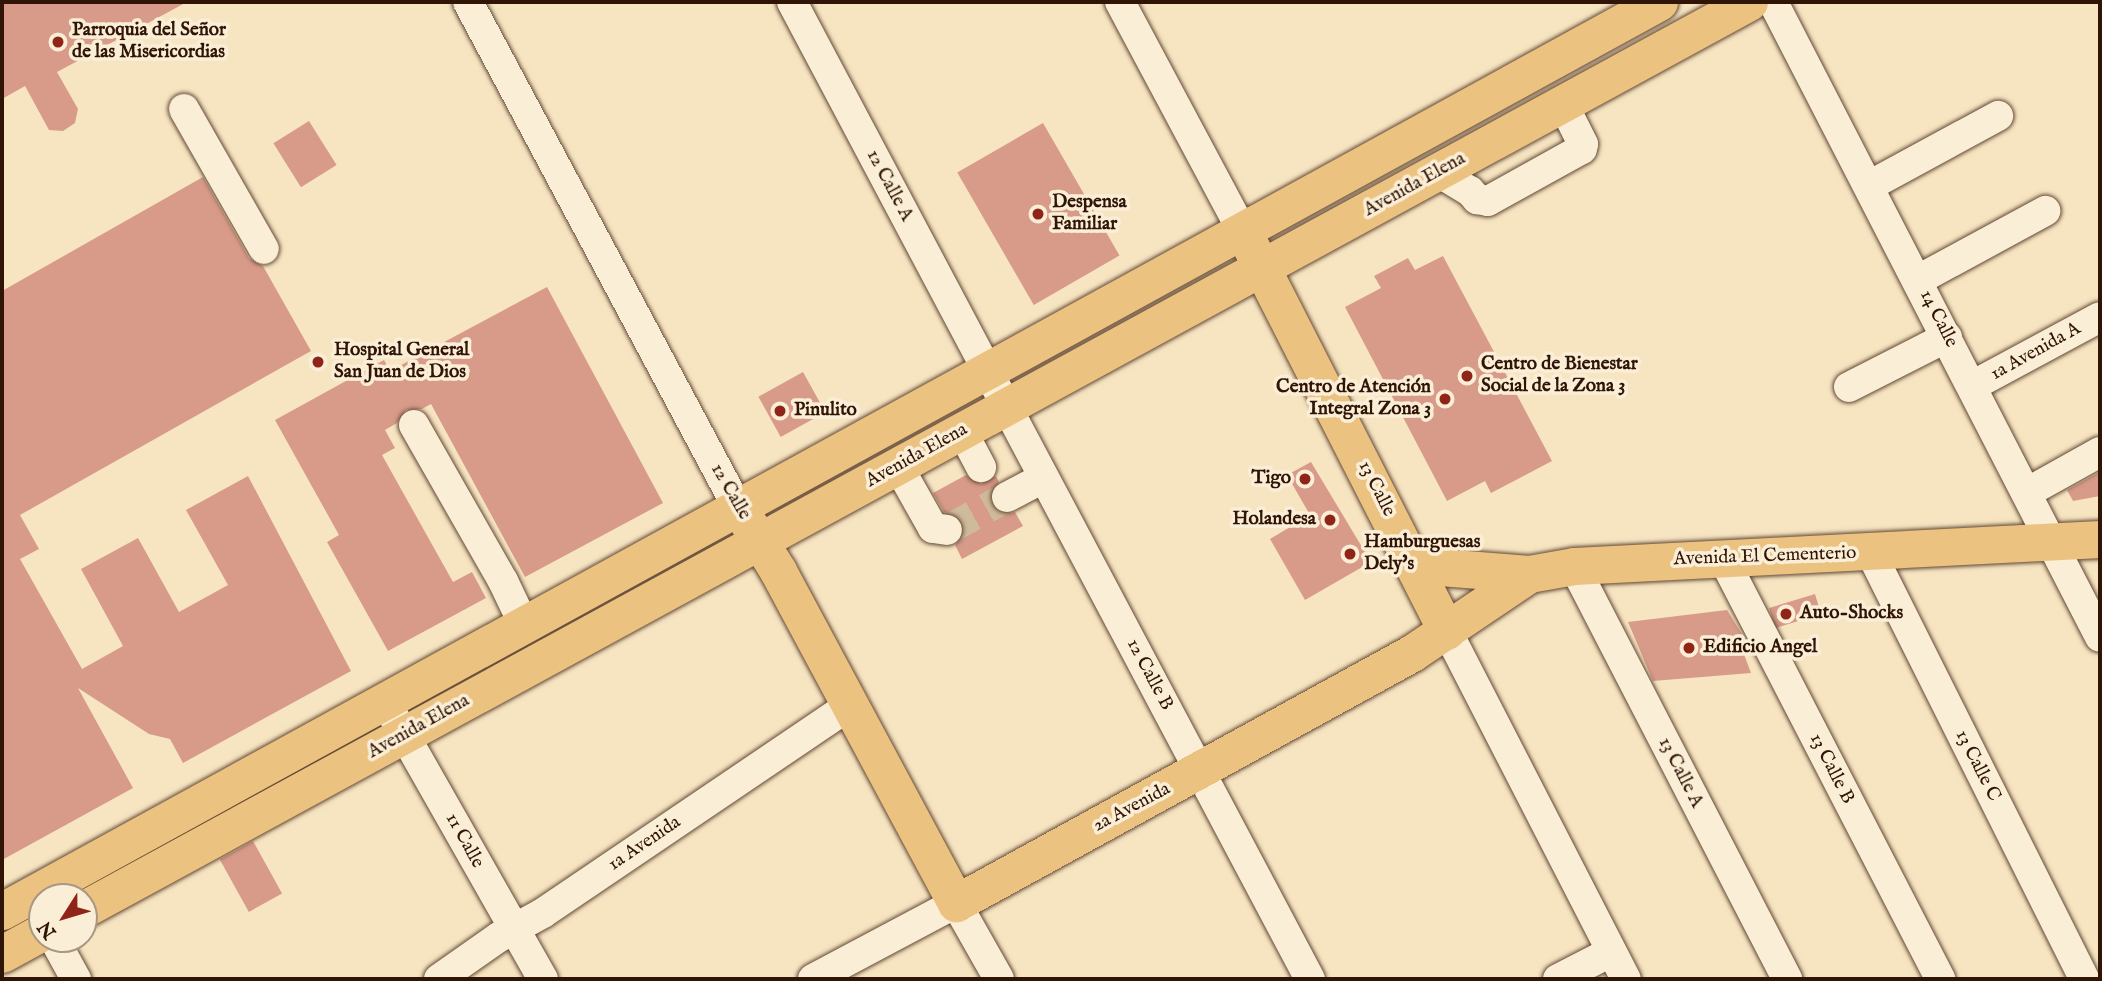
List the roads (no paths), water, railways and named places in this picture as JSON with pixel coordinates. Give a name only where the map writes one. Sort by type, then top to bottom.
[{"type":"main road","name":"Avenida Elena","points":[[25,909],[385,701],[1659,2]]},
{"type":"main road","name":"Avenida Elena","points":[[98,901],[1749,2]]},
{"type":"main road","name":"13 Calle","points":[[1243,232],[1447,631]]},
{"type":"main road","name":"12 Calle","points":[[738,508],[760,541],[956,903]]},
{"type":"main road","name":"Avenida El Cementerio","points":[[1447,631],[1529,574],[1574,566],[2100,540]]},
{"type":"main road","points":[[1415,565],[1529,574]]},
{"type":"main road","name":"2a Avenida","points":[[956,903],[1200,771],[1447,631]]},
{"type":"main road","points":[[2,954],[28,940]]},
{"type":"street","name":"12 Calle","points":[[468,2],[738,508]]},
{"type":"street","name":"12 Calle A","points":[[792,2],[986,371]]},
{"type":"street","name":"13 Calle","points":[[1120,2],[1243,232]]},
{"type":"street","name":"14 Calle","points":[[1773,2],[2054,542],[2100,637]]},
{"type":"street","points":[[1438,172],[1470,191],[1477,199],[1488,201],[1582,149],[1583,144],[1563,104]]},
{"type":"street","points":[[184,109],[264,249]]},
{"type":"street","points":[[1869,186],[1998,116]]},
{"type":"street","points":[[1918,280],[2045,211]]},
{"type":"street","name":"1a Avenida A","points":[[1972,386],[2100,317]]},
{"type":"street","points":[[1849,387],[1947,337]]},
{"type":"street","name":"12 Calle B","points":[[986,371],[1310,979]]},
{"type":"street","points":[[414,425],[503,582],[524,625]]},
{"type":"street","points":[[961,431],[981,467]]},
{"type":"street","points":[[2028,492],[2100,452]]},
{"type":"street","points":[[898,466],[933,528],[947,530]]},
{"type":"street","points":[[1007,497],[1043,478]]},
{"type":"street","name":"13 Calle C","points":[[1871,553],[2084,979]]},
{"type":"street","name":"13 Calle B","points":[[1723,558],[1940,979]]},
{"type":"street","name":"13 Calle A","points":[[1574,566],[1787,979]]},
{"type":"street","name":"13 Calle","points":[[1447,631],[1626,979]]},
{"type":"street","name":"11 Calle","points":[[385,701],[544,979]]},
{"type":"street","name":"1a Avenida","points":[[439,979],[849,706]]},
{"type":"street","name":"12 Calle","points":[[956,903],[999,979]]},
{"type":"street","name":"2a Avenida","points":[[813,979],[956,903]]},
{"type":"street","points":[[1558,979],[1611,952]]},
{"type":"street","points":[[62,953],[76,979]]},
{"type":"tunnel","points":[[947,530],[1007,497]]},
{"type":"place","name":"Parroquia del Señor de las Misericordias","points":[[58,42]]},
{"type":"place","name":"Despensa Familiar","points":[[1038,214]]},
{"type":"place","name":"Hospital General San Juan de Dios","points":[[318,362]]},
{"type":"place","name":"Centro de Bienestar Social de la Zona 3","points":[[1467,376]]},
{"type":"place","name":"Centro de Atención Integral Zona 3","points":[[1445,399]]},
{"type":"place","name":"Pinulito","points":[[780,411]]},
{"type":"place","name":"Tigo","points":[[1305,479]]},
{"type":"place","name":"Holandesa","points":[[1330,520]]},
{"type":"place","name":"Hamburguesas Dely's","points":[[1350,554]]},
{"type":"place","name":"Auto-Shocks","points":[[1786,614]]},
{"type":"place","name":"Edificio Angel","points":[[1689,648]]}]
